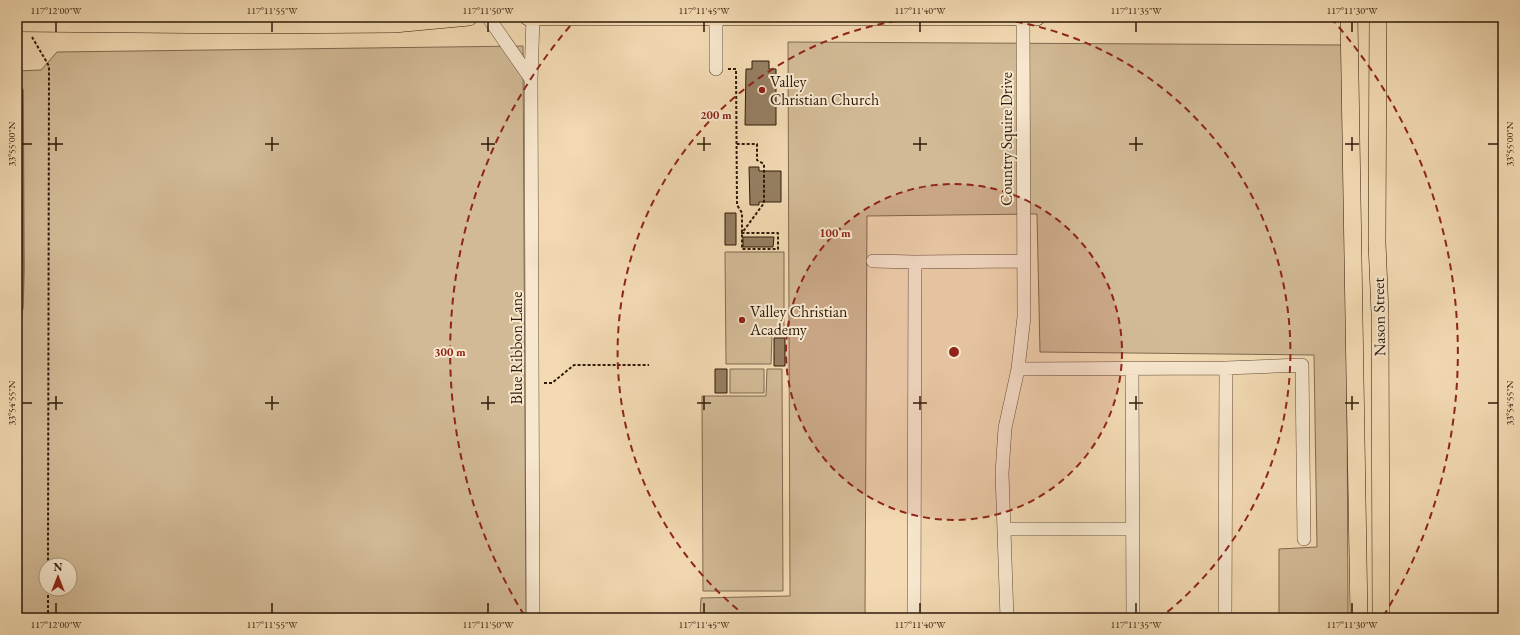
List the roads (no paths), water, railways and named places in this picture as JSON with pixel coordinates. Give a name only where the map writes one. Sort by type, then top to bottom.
[{"type":"main road","points":[[21,21],[248,25],[378,24],[469,17]]},
{"type":"main road","points":[[528,17],[1037,17]]},
{"type":"main road","name":"Nason Street","points":[[1350,17],[1359,618]]},
{"type":"main road","name":"Nason Street","points":[[1378,17],[1377,243],[1380,313],[1381,618]]},
{"type":"street","points":[[488,17],[531,78]]},
{"type":"street","name":"Blue Ribbon Lane","points":[[533,17],[531,78],[533,618]]},
{"type":"street","points":[[716,17],[716,69]]},
{"type":"street","name":"Country Squire Drive","points":[[1007,618],[1002,473],[1005,428],[1018,369],[1024,317],[1023,17]]},
{"type":"street","points":[[873,262],[1024,261]]},
{"type":"street","points":[[914,618],[915,262]]},
{"type":"street","points":[[1018,369],[1132,370],[1302,365],[1304,539]]},
{"type":"street","points":[[1225,618],[1226,368]]},
{"type":"street","points":[[1132,370],[1133,618]]},
{"type":"street","points":[[1004,529],[1133,529]]},
{"type":"waterway","points":[[17,332],[22,307],[23,269],[22,90]]},
{"type":"place","name":"Valley Christian Church","points":[[762,90]]},
{"type":"place","name":"Valley Christian Academy","points":[[742,320]]}]
